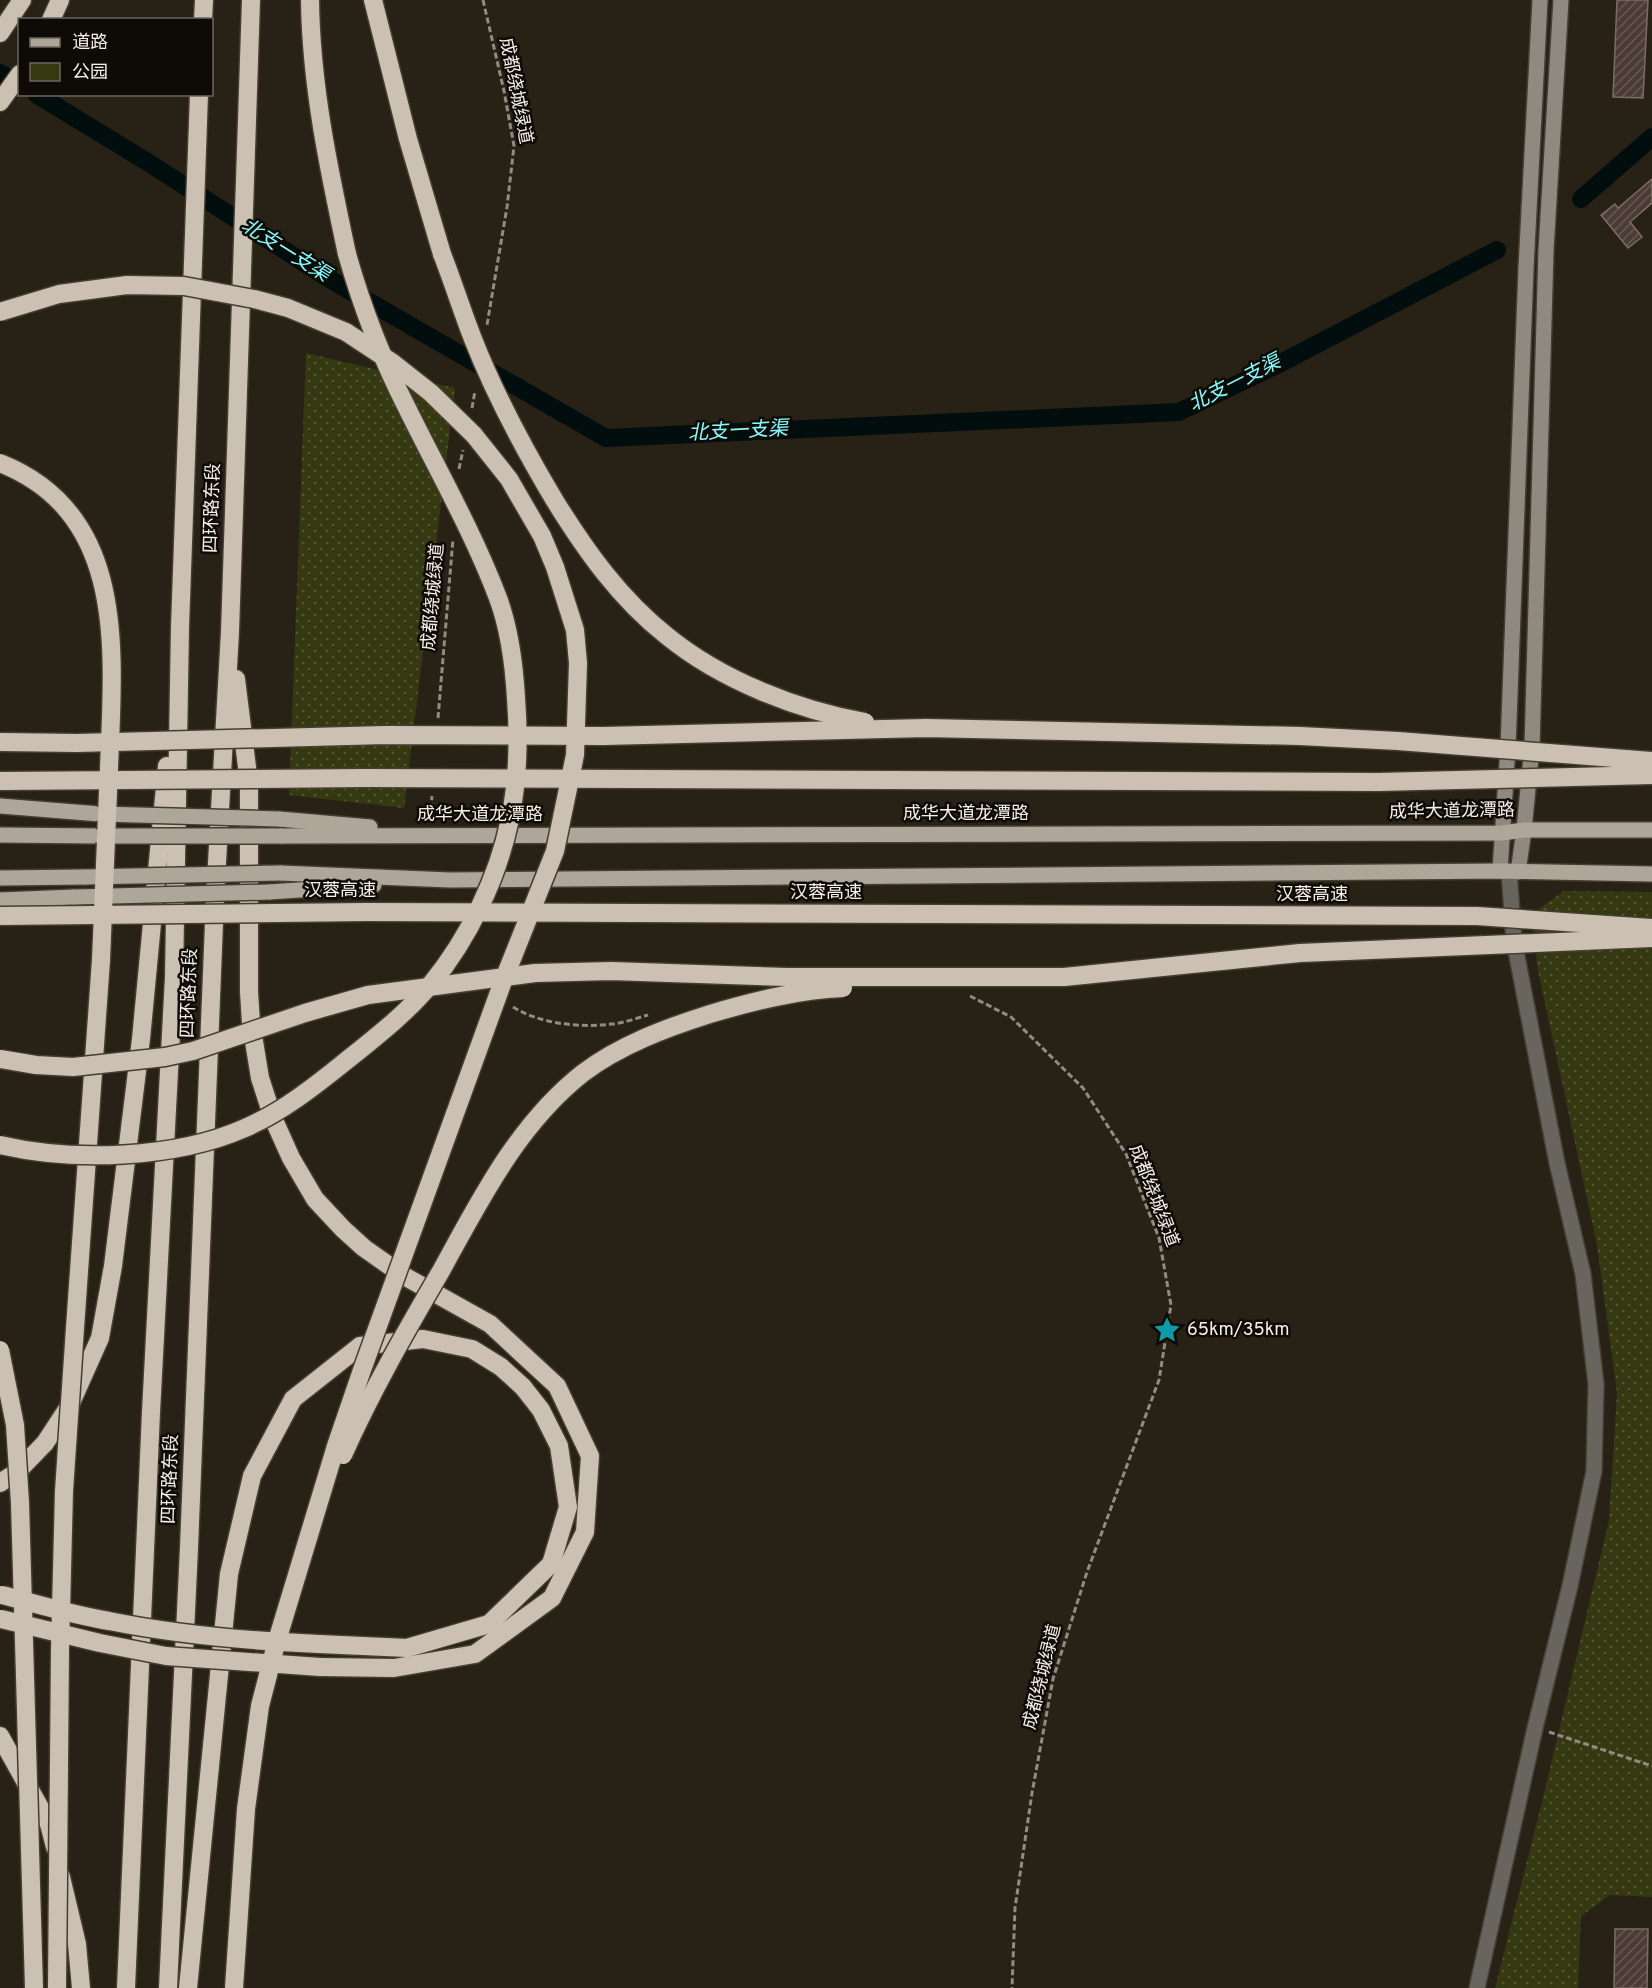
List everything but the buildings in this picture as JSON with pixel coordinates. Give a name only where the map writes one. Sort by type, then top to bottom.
[{"type":"highway","points":[[1,31],[22,0]]},
{"type":"highway","points":[[52,18],[60,0]]},
{"type":"highway","points":[[203,18],[204,0]]},
{"type":"highway","name":"四环路东段","points":[[168,1988],[189,1548],[215,898],[230,632],[251,0]]},
{"type":"highway","points":[[0,1145],[63,1154],[106,1155],[151,1152],[220,1137],[266,1118],[308,1091],[380,1035],[430,984],[465,934],[480,904],[499,858],[510,821],[515,792],[518,726],[514,660],[499,601],[474,543],[380,349],[354,280],[329,173],[315,90],[310,35],[310,0]]},
{"type":"highway","points":[[373,0],[408,139],[442,254],[473,339],[505,410],[533,465],[582,545],[600,569],[644,615],[667,636],[693,654],[748,685],[806,708],[880,725],[1300,736],[1398,741],[1652,761]]},
{"type":"highway","points":[[0,102],[18,77]]},
{"type":"highway","name":"四环路东段","points":[[126,1988],[151,1412],[174,977],[180,627],[199,96]]},
{"type":"highway","points":[[0,312],[58,294],[127,285],[184,286],[254,298],[288,308],[346,332],[393,363],[431,393],[474,435],[509,479],[542,536],[576,630],[578,663],[575,755],[555,851],[502,984],[362,1370],[332,1457],[276,1644],[260,1706],[246,1809],[234,1988]]},
{"type":"highway","points":[[0,463],[38,481],[56,497],[76,521],[92,550],[102,578],[109,609],[112,645],[101,960],[64,1491],[57,1988]]},
{"type":"highway","points":[[0,1483],[16,1472],[45,1443],[70,1405],[100,1338],[113,1266],[141,1039],[180,627]]},
{"type":"highway","points":[[0,1618],[100,1643],[166,1656],[320,1667],[393,1668],[475,1654],[552,1598],[585,1532],[590,1456],[556,1386],[490,1324],[404,1276],[364,1248],[343,1229],[315,1199],[291,1158],[273,1118],[260,1078],[251,1023],[249,783],[230,632]]},
{"type":"highway","points":[[0,742],[386,735],[604,736],[926,728]]},
{"type":"highway","points":[[0,781],[365,778],[1379,782],[1652,775]]},
{"type":"highway","name":"汉蓉高速","points":[[0,916],[378,912],[1477,916],[1652,928]]},
{"type":"highway","points":[[295,1584],[344,1454],[380,1378],[508,1155],[550,1104],[584,1072],[627,1046],[686,1022],[748,1003],[827,988],[1064,977],[1300,953],[1652,938]]},
{"type":"highway","points":[[0,1059],[36,1065],[73,1067],[165,1057],[193,1052],[304,1013],[368,995],[535,973],[611,971],[787,977],[1064,977]]},
{"type":"highway","points":[[1,1595],[106,1621],[168,1632],[262,1642],[407,1648],[489,1624],[551,1564],[568,1507],[559,1446],[541,1410],[523,1387],[501,1367],[472,1349],[423,1339],[360,1346],[293,1399],[252,1476],[229,1574],[188,1988]]},
{"type":"highway","points":[[0,1350],[15,1425],[20,1503],[34,1988]]},
{"type":"highway","points":[[0,1736],[49,1824],[77,1944],[81,1988]]},
{"type":"main road","points":[[0,806],[99,814],[279,819],[463,835]]},
{"type":"main road","name":"成华大道龙潭路","points":[[0,835],[1502,833],[1524,830],[1652,830]]},
{"type":"main road","points":[[0,878],[280,873],[450,880],[1509,872],[1652,874]]},
{"type":"main road","points":[[0,900],[269,892],[450,880]]},
{"type":"street","points":[[1477,1988],[1535,1728],[1570,1586],[1594,1471],[1596,1384],[1583,1274],[1557,1163],[1514,941],[1509,872],[1502,833],[1508,747],[1526,268],[1540,0]]},
{"type":"street","points":[[1509,872],[1524,830],[1532,747],[1546,250],[1561,0]]},
{"type":"path","name":"成都绕城绿道","points":[[483,0],[514,146],[507,207],[486,330]]},
{"type":"path","points":[[471,411],[476,390]]},
{"type":"path","points":[[458,475],[464,443]]},
{"type":"path","name":"成都绕城绿道","points":[[438,723],[453,534]]},
{"type":"path","points":[[430,818],[432,794]]},
{"type":"path","name":"成都绕城绿道","points":[[970,996],[1011,1017],[1083,1088],[1126,1154],[1159,1238],[1172,1305],[1159,1380],[1086,1572],[1053,1678],[1032,1793],[1015,1908],[1012,1988]]},
{"type":"path","points":[[508,1003],[526,1015],[568,1024],[613,1024],[657,1013]]},
{"type":"path","points":[[1535,1728],[1652,1766]]},
{"type":"green space","points":[[306,353],[455,388],[404,808],[289,795]]},
{"type":"green space","points":[[1564,891],[1652,892],[1652,1897],[1610,1895],[1581,1916],[1578,1988],[1495,1988],[1609,1520],[1617,1393],[1597,1245],[1537,966],[1533,913]]},
{"type":"waterway","name":"北支一支渠","points":[[0,73],[18,84]]},
{"type":"waterway","name":"北支一支渠","points":[[39,96],[149,163],[326,277],[606,438],[1179,412],[1279,364],[1497,250]]},
{"type":"waterway","name":"北支一支渠","points":[[1581,199],[1652,137]]},
{"type":"place","name":"65km/35km","points":[[1167,1330]]}]
